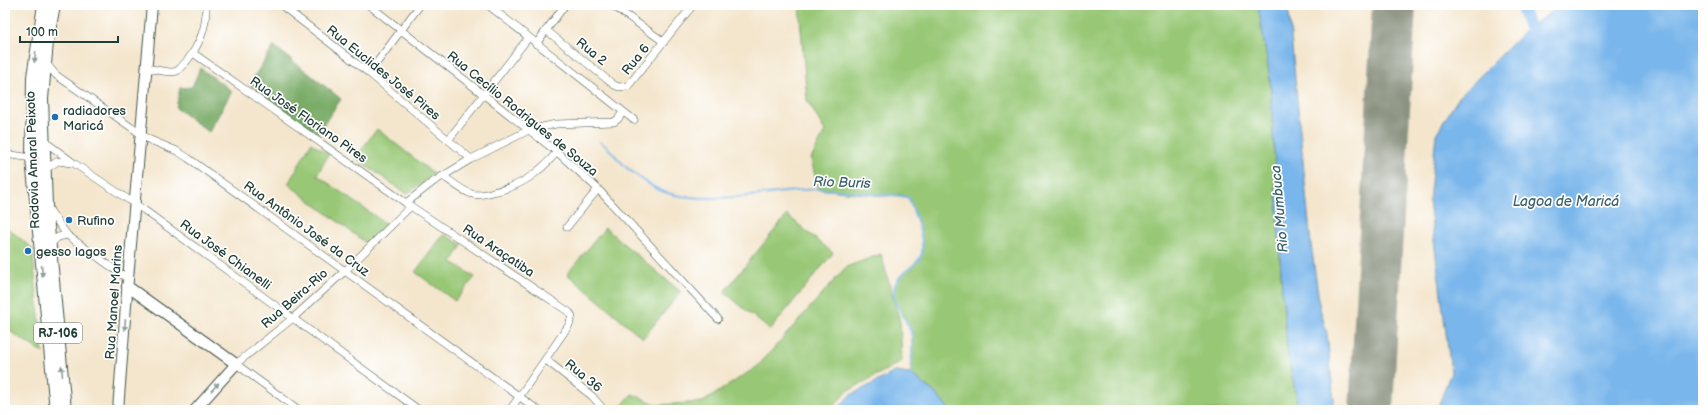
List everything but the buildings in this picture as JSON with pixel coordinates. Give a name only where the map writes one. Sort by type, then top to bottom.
[{"type":"highway","name":"Rodovia Amaral Peixoto","points":[[44,5],[33,77],[32,158],[56,410]]},
{"type":"highway","name":"Rodovia Amaral Peixoto","points":[[54,5],[43,81],[43,140],[46,205],[65,410]]},
{"type":"main road","name":"Rua Manoel Marins","points":[[118,410],[127,282],[152,5]]},
{"type":"main road","points":[[127,282],[236,364]]},
{"type":"main road","name":"Rua Beira-Rio","points":[[194,410],[236,364]]},
{"type":"street","points":[[147,68],[177,71],[193,53],[205,23],[206,5]]},
{"type":"street","name":"Rua Euclides José Pires","points":[[281,5],[369,74],[449,139],[471,159]]},
{"type":"street","name":"Rua Cecílio Rodrigues de Souza","points":[[369,5],[557,152],[598,189],[718,319]]},
{"type":"street","points":[[369,74],[420,5]]},
{"type":"street","points":[[488,5],[634,120]]},
{"type":"street","points":[[536,44],[565,5]]},
{"type":"street","points":[[612,5],[664,42]]},
{"type":"street","name":"Rua 6","points":[[623,88],[628,86],[693,5]]},
{"type":"street","name":"Rua 2","points":[[546,30],[614,85],[623,88]]},
{"type":"street","points":[[449,139],[528,38]]},
{"type":"street","name":"Rua José Floriano Pires","points":[[193,53],[408,204]]},
{"type":"street","name":"Rua Antônio José da Cruz","points":[[45,62],[56,75],[140,133],[153,141],[177,150],[346,270],[538,410]]},
{"type":"street","points":[[43,81],[56,75]]},
{"type":"street","name":"Rua Beira-Rio","points":[[236,364],[293,318],[346,270],[408,204],[443,176],[471,159],[529,130],[556,124],[614,122],[618,119],[622,112]]},
{"type":"street","name":"Rua José Chianelli","points":[[43,140],[74,164],[134,203],[419,410]]},
{"type":"street","points":[[443,176],[470,194],[488,193],[510,188],[525,181],[540,171],[557,152]]},
{"type":"street","points":[[5,154],[32,158]]},
{"type":"street","points":[[44,170],[58,161],[74,164]]},
{"type":"street","points":[[567,227],[598,189]]},
{"type":"street","name":"Rua Araçatiba","points":[[408,204],[566,308],[572,316],[569,325],[546,360]]},
{"type":"street","points":[[46,205],[66,235],[127,282]]},
{"type":"street","points":[[50,246],[58,237],[66,235]]},
{"type":"street","points":[[510,410],[546,360]]},
{"type":"street","name":"Rua 36","points":[[546,360],[592,396],[604,410]]},
{"type":"street","points":[[236,364],[299,410]]},
{"type":"green space","points":[[799,5],[1258,5],[1270,77],[1282,291],[1288,356],[1299,410],[950,410],[934,392],[911,374],[912,336],[894,296],[894,288],[897,281],[920,258],[922,252],[922,239],[909,198],[900,195],[884,196],[818,189],[811,159],[825,131],[807,100]]},
{"type":"green space","points":[[274,46],[341,99],[317,134],[249,84]]},
{"type":"green space","points":[[200,68],[232,91],[209,132],[176,108],[180,88],[192,87]]},
{"type":"green space","points":[[377,129],[434,174],[407,194],[355,158]]},
{"type":"green space","points":[[311,143],[329,154],[317,175],[386,224],[366,243],[288,184]]},
{"type":"green space","points":[[787,215],[833,253],[770,330],[724,292]]},
{"type":"green space","points":[[5,226],[32,248],[43,353],[5,328]]},
{"type":"green space","points":[[605,228],[681,292],[643,338],[567,274]]},
{"type":"green space","points":[[444,234],[462,245],[452,262],[475,277],[455,301],[415,272]]},
{"type":"green space","points":[[881,254],[900,322],[902,361],[846,392],[831,410],[618,410],[632,394],[658,405],[703,402],[758,366],[846,267]]},
{"type":"water","name":"Rio Mumbuca","points":[[1258,5],[1288,5],[1311,244],[1320,308],[1327,334],[1335,410],[1299,410],[1288,356],[1282,291],[1270,78]]},
{"type":"water","name":"Lagoa de Maricá","points":[[1562,5],[1703,5],[1703,410],[1437,410],[1451,372],[1429,202],[1436,134],[1459,97],[1529,27]]},
{"type":"water","points":[[895,372],[911,374],[934,392],[950,410],[837,410],[849,396]]},
{"type":"waterway","points":[[1521,5],[1529,27]]},
{"type":"waterway","name":"Rio Buris","points":[[600,142],[608,148],[628,169],[646,182],[659,190],[681,196],[719,198],[823,189],[909,198],[922,239],[922,252],[920,258],[897,281],[894,288],[894,296],[912,336],[911,374]]},
{"type":"runway","points":[[1371,410],[1394,5]]},
{"type":"place","name":"radiadores Maricá","points":[[55,117]]},
{"type":"place","name":"Rufino","points":[[69,220]]},
{"type":"place","name":"gesso lagos","points":[[28,251]]}]
